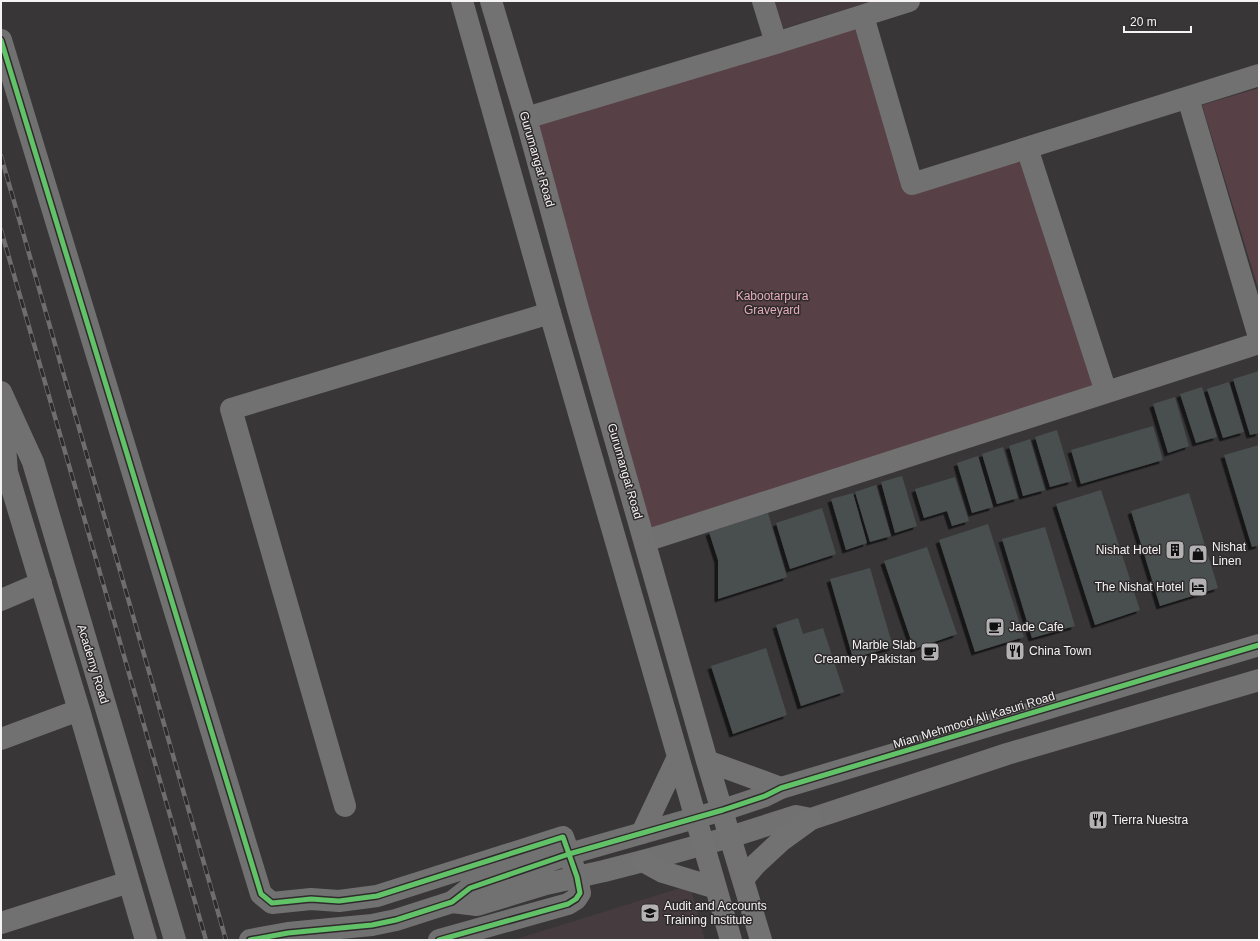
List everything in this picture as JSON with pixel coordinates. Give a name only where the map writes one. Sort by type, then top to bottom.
[{"type":"main road","points":[[462,1],[550,313],[731,940]]},
{"type":"main road","name":"Gurumangat Road","points":[[491,1],[526,118],[580,316],[707,761],[761,940]]},
{"type":"main road","points":[[642,833],[678,757]]},
{"type":"main road","points":[[707,761],[781,788]]},
{"type":"main road","points":[[743,879],[777,844],[811,819]]},
{"type":"main road","points":[[643,861],[664,872],[716,888]]},
{"type":"street","points":[[763,1],[776,43]]},
{"type":"street","points":[[526,118],[776,43],[909,1]]},
{"type":"street","points":[[863,16],[912,184],[1259,75]]},
{"type":"street","points":[[1,40],[260,894],[272,903],[311,899],[339,901],[377,896],[563,837],[577,877],[580,893],[576,899],[568,904],[440,940]]},
{"type":"street","points":[[1188,98],[1259,337]]},
{"type":"street","points":[[1027,148],[1106,392]]},
{"type":"street","points":[[345,806],[231,409],[550,313]]},
{"type":"street","points":[[645,541],[1259,343]]},
{"type":"street","name":"Academy Road","points":[[1,392],[33,462],[175,940]]},
{"type":"street","points":[[1,396],[4,473],[41,583],[146,940]]},
{"type":"street","points":[[1,600],[41,583]]},
{"type":"street","name":"Mian Mehmood Ali Kasuri Road","points":[[452,902],[470,888],[570,854],[722,810],[765,796],[781,788],[1259,645]]},
{"type":"street","points":[[250,940],[295,932],[396,920],[452,902],[477,905],[526,889],[703,845],[796,816],[811,819],[1007,754],[1259,680]]},
{"type":"street","points":[[1,738],[79,710]]},
{"type":"street","points":[[999,722],[1007,754]]},
{"type":"street","points":[[1,923],[129,882]]},
{"type":"shaded area","points":[[772,1],[873,1],[781,29]]},
{"type":"shaded area","name":"Audit and Accounts Training Institute","points":[[690,885],[705,940],[513,940]]},
{"type":"green space","name":"Kabootarpura Graveyard","points":[[863,22],[912,183],[1027,148],[1103,392],[647,536],[530,123]]},
{"type":"green space","points":[[1259,88],[1259,291],[1202,105]]},
{"type":"building","points":[[1259,371],[1259,433],[1250,435],[1233,379]]},
{"type":"building","points":[[1229,382],[1244,432],[1223,438],[1207,389]]},
{"type":"building","points":[[1202,387],[1217,437],[1196,443],[1180,394]]},
{"type":"building","points":[[1175,397],[1189,446],[1168,453],[1153,404]]},
{"type":"building","points":[[1153,426],[1163,460],[1081,484],[1071,450]]},
{"type":"building","points":[[1057,430],[1072,481],[1050,487],[1035,437]]},
{"type":"building","points":[[1030,439],[1045,490],[1023,496],[1009,446]]},
{"type":"building","points":[[1259,445],[1259,545],[1252,547],[1224,455]]},
{"type":"building","points":[[1003,447],[1018,498],[997,504],[982,454]]},
{"type":"building","points":[[978,456],[993,507],[972,513],[957,463]]},
{"type":"building","points":[[902,476],[917,526],[895,533],[881,482]]},
{"type":"building","points":[[955,477],[969,521],[952,526],[947,511],[924,518],[915,489]]},
{"type":"building","points":[[876,485],[891,536],[870,542],[855,492]]},
{"type":"building","points":[[1101,490],[1140,610],[1095,625],[1056,504]]},
{"type":"building","points":[[853,493],[867,543],[846,550],[831,499]]},
{"type":"building","name":"Nishat Hotel","points":[[1189,493],[1218,588],[1160,606],[1131,511]]},
{"type":"building","points":[[822,508],[836,554],[790,569],[776,523]]},
{"type":"building","points":[[768,513],[787,577],[718,599],[718,560],[709,532]]},
{"type":"building","points":[[988,524],[1024,637],[975,652],[939,540]]},
{"type":"building","points":[[1045,527],[1075,626],[1032,638],[1002,539]]},
{"type":"building","points":[[927,547],[957,634],[914,649],[884,561]]},
{"type":"building","points":[[870,568],[893,647],[853,658],[830,579]]},
{"type":"building","points":[[798,618],[803,634],[823,628],[844,692],[801,706],[776,625]]},
{"type":"building","points":[[766,648],[787,715],[733,734],[711,666]]},
{"type":"railway","points":[[1,156],[226,940]]},
{"type":"railway","points":[[1,230],[206,940]]},
{"type":"cycle path","points":[[1,40],[261,894],[272,903],[311,899],[339,901],[377,896],[563,837],[577,877],[580,893],[576,899],[568,904],[439,940]]},
{"type":"cycle path","points":[[250,940],[288,933],[372,925],[396,920],[452,902],[470,888],[569,854],[723,810],[765,796],[781,788],[1259,645]]},
{"type":"place","name":"Nishat Hotel","points":[[1175,550]]},
{"type":"place","name":"Nishat Linen","points":[[1198,554]]},
{"type":"place","name":"The Nishat Hotel","points":[[1198,587]]},
{"type":"place","name":"Jade Cafe","points":[[995,627]]},
{"type":"place","name":"China Town","points":[[1015,651]]},
{"type":"place","name":"Marble Slab Creamery Pakistan","points":[[930,652]]},
{"type":"place","name":"Tierra Nuestra","points":[[1098,820]]},
{"type":"place","name":"Audit and Accounts Training Institute","points":[[650,913]]}]
